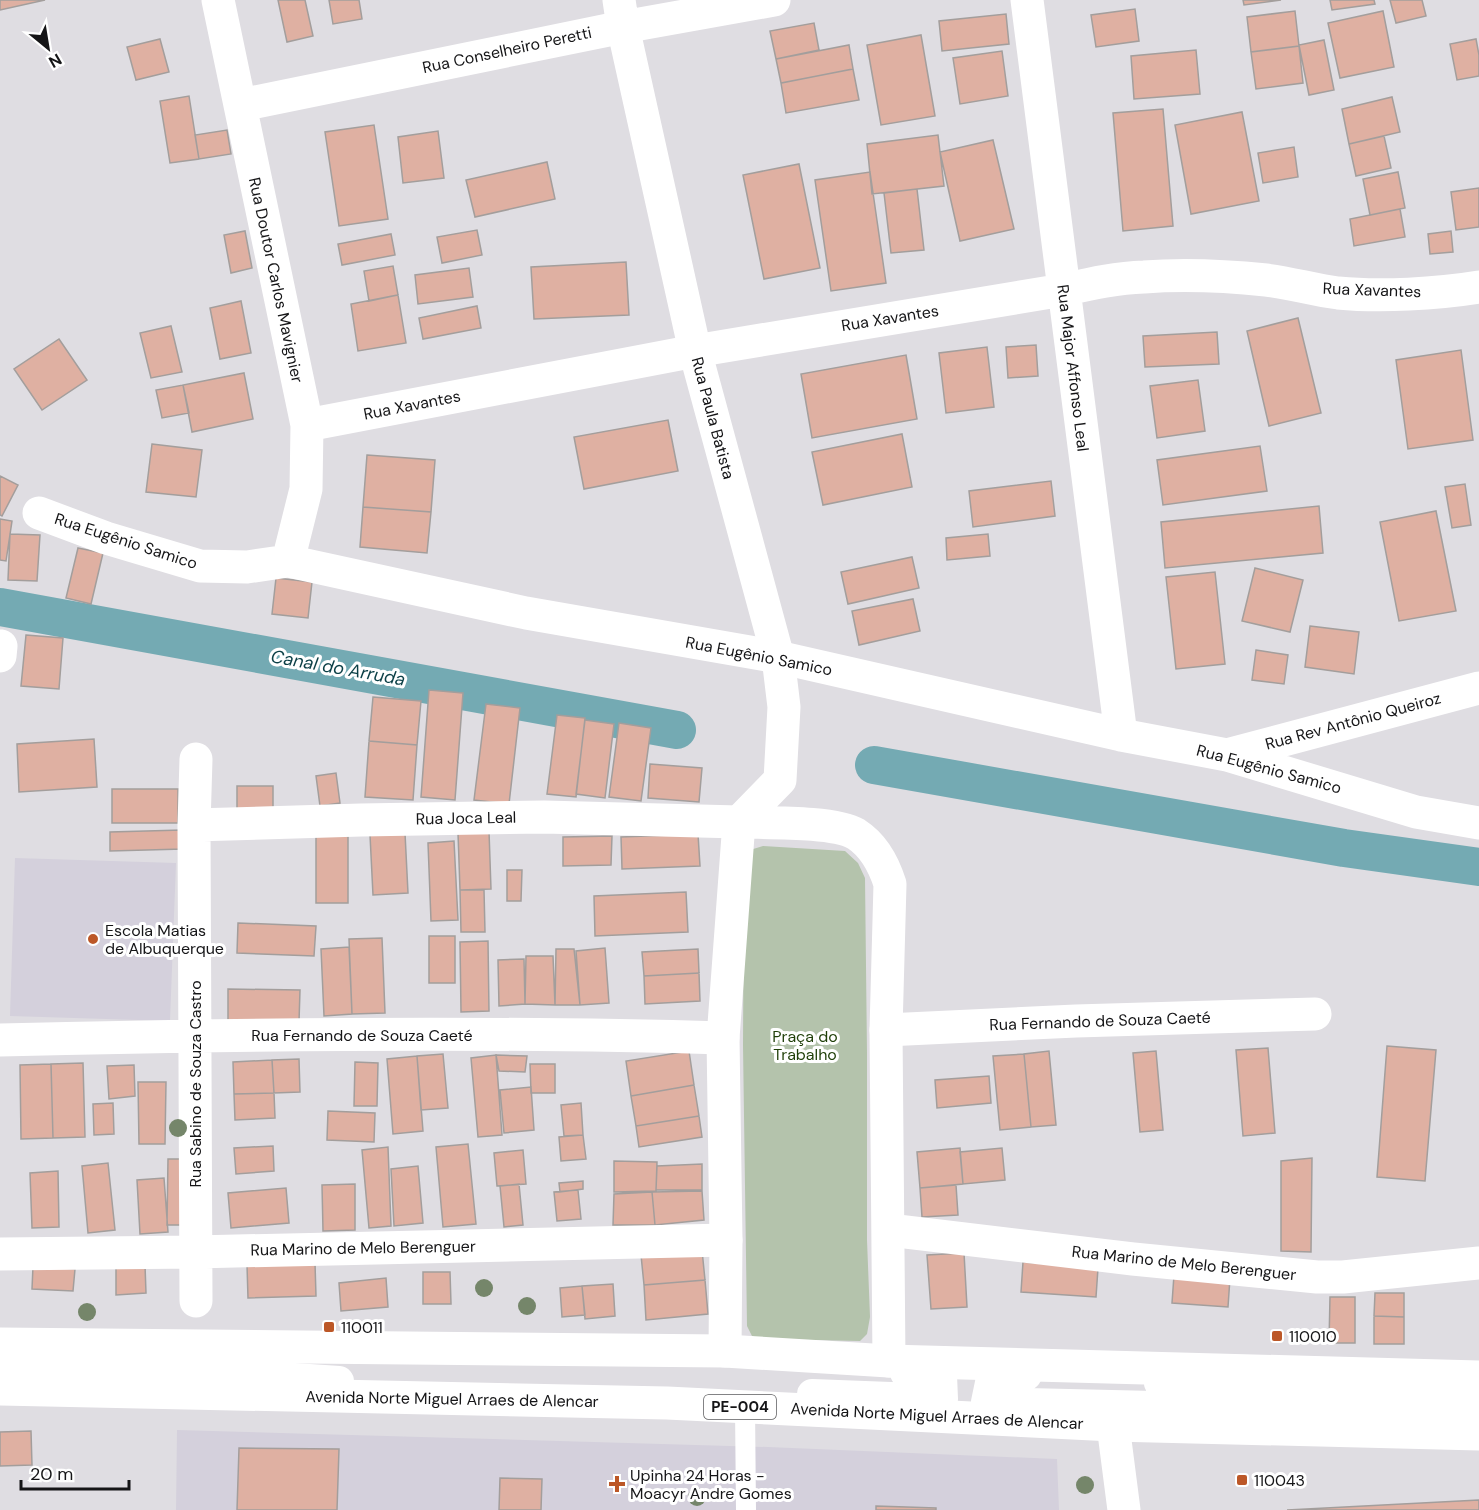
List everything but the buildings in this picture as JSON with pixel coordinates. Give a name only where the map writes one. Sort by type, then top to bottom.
[{"type":"street","name":"Rua Doutor Carlos Mavignier","points":[[218,0],[307,425],[306,489],[288,561]]},
{"type":"street","name":"Rua Conselheiro Peretti","points":[[241,105],[621,13],[774,0]]},
{"type":"street","name":"Rua Major Affonso Leal","points":[[1027,0],[1121,735]]},
{"type":"street","name":"Rua Paula Batista","points":[[621,13],[695,351],[778,657],[784,707],[780,780],[739,822]]},
{"type":"street","name":"Rua Xavantes","points":[[307,425],[695,351],[1063,290],[1108,280],[1145,276],[1266,280],[1339,293],[1412,292],[1479,287]]},
{"type":"street","name":"Rua Eugênio Samico","points":[[39,513],[106,538],[200,566],[247,567],[288,561],[526,613],[778,657],[1121,735],[1227,755],[1416,812],[1479,823]]},
{"type":"street","points":[[0,656],[1,646]]},
{"type":"street","name":"Rua Rev Antônio Queiroz","points":[[1227,755],[1479,688]]},
{"type":"street","name":"Rua Sabino de Souza Castro","points":[[196,759],[194,825],[196,1301]]},
{"type":"street","name":"Rua Joca Leal","points":[[194,825],[544,817],[739,822]]},
{"type":"street","points":[[725,1351],[723,1038],[739,822],[836,826],[856,834],[872,849],[884,865],[890,884],[886,1030],[890,1361]]},
{"type":"street","name":"Rua Fernando de Souza Caeté","points":[[886,1030],[1076,1021],[1315,1014]]},
{"type":"street","name":"Rua Fernando de Souza Caeté","points":[[0,1040],[195,1035],[723,1038]]},
{"type":"street","name":"Rua Marino de Melo Berenguer","points":[[889,1230],[1132,1259],[1317,1277],[1343,1277],[1479,1263]]},
{"type":"street","name":"Rua Marino de Melo Berenguer","points":[[0,1254],[726,1240]]},
{"type":"street","points":[[0,1344],[725,1351],[890,1361],[1479,1377]]},
{"type":"street","points":[[0,1354],[644,1363],[930,1374],[942,1375],[943,1399],[615,1386],[331,1381],[175,1370],[0,1368]]},
{"type":"street","points":[[1479,1396],[1284,1391],[992,1373],[986,1402],[1329,1410],[1479,1417]]},
{"type":"street","name":"Avenida Norte Miguel Arraes de Alencar","points":[[0,1389],[655,1403],[1113,1425],[1479,1434]]},
{"type":"street","points":[[1113,1425],[1124,1510]]},
{"type":"lane","points":[[745,1407],[746,1510]]},
{"type":"shaded area","name":"Escola Matias de Albuquerque","points":[[15,858],[176,863],[170,1021],[10,1016]]},
{"type":"shaded area","name":"Upinha 24 Horas - Moacyr Andre Gomes","points":[[177,1430],[768,1447],[1057,1459],[1059,1510],[176,1510]]},
{"type":"green space","name":"Praça do Trabalho","points":[[763,846],[845,851],[858,863],[865,878],[867,1240],[870,1317],[867,1334],[860,1341],[759,1339],[752,1336],[747,1326],[743,1045],[744,862],[750,850]]},
{"type":"waterway","name":"Canal do Arruda","points":[[0,607],[677,730]]},
{"type":"waterway","points":[[874,765],[1344,848],[1479,867]]},
{"type":"place","name":"Escola Matias de Albuquerque","points":[[93,939]]},
{"type":"place","name":"110011","points":[[329,1327]]},
{"type":"place","name":"110010","points":[[1277,1336]]},
{"type":"place","name":"110043","points":[[1242,1480]]},
{"type":"place","name":"Upinha 24 Horas - Moacyr Andre Gomes","points":[[617,1484]]}]
